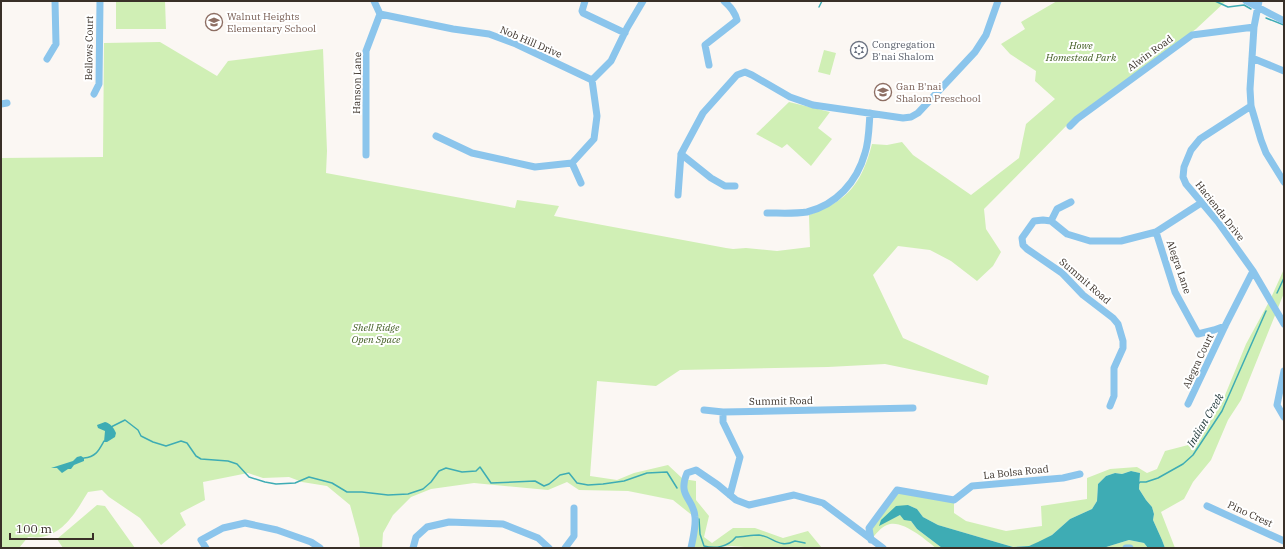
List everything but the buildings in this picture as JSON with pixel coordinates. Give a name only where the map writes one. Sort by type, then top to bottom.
[{"type":"street","points":[[47,59],[56,44],[55,1]]},
{"type":"street","name":"Bellows Court","points":[[94,94],[99,84],[100,1]]},
{"type":"street","points":[[374,1],[380,14]]},
{"type":"street","points":[[585,1],[582,11],[583,13],[625,33]]},
{"type":"street","points":[[436,136],[472,154],[536,168],[572,163],[594,140],[597,116],[592,80],[611,60],[643,1]]},
{"type":"street","points":[[709,65],[705,45],[737,20],[736,14],[724,1]]},
{"type":"street","points":[[678,195],[681,154],[703,113],[731,81],[741,73],[745,72],[752,75],[790,97],[813,105],[903,118],[910,117],[918,114],[975,52],[986,35],[998,1]]},
{"type":"street","points":[[1246,1],[1259,4],[1284,21]]},
{"type":"street","points":[[1259,4],[1254,27],[1251,106],[1266,153],[1284,182]]},
{"type":"street","name":"Nob Hill Drive","points":[[380,14],[453,29],[488,34],[516,44],[592,80]]},
{"type":"street","name":"Hanson Lane","points":[[366,155],[366,51],[380,14]]},
{"type":"street","name":"Alwin Road","points":[[1070,126],[1077,119],[1192,35],[1254,27]]},
{"type":"street","points":[[1252,58],[1284,71]]},
{"type":"street","name":"Hacienda Drive","points":[[1251,106],[1200,139],[1191,150],[1184,167],[1183,176],[1186,184],[1218,222],[1253,271],[1284,324]]},
{"type":"street","points":[[767,213],[806,212],[823,206],[844,192],[858,174],[866,153],[870,113]]},
{"type":"street","points":[[681,154],[711,178],[725,186],[735,186]]},
{"type":"street","points":[[572,163],[582,183]]},
{"type":"street","points":[[1071,202],[1057,209],[1051,221],[1066,234],[1090,242],[1121,240],[1156,232],[1201,203]]},
{"type":"street","name":"Summit Road","points":[[1051,221],[1034,221],[1022,238],[1023,245],[1030,252],[1062,273],[1083,295],[1113,318],[1118,324],[1123,340],[1122,348],[1114,368],[1114,396],[1110,406]]},
{"type":"street","name":"Alegra Lane","points":[[1156,232],[1175,292],[1198,334],[1225,326]]},
{"type":"street","points":[[1225,326],[1253,271]]},
{"type":"street","name":"Alegra Court","points":[[1188,404],[1225,326]]},
{"type":"street","points":[[1284,371],[1277,405],[1284,417]]},
{"type":"street","name":"Summit Road","points":[[704,410],[723,412],[913,408]]},
{"type":"street","points":[[723,412],[723,422],[740,457],[730,495]]},
{"type":"street","points":[[691,548],[695,516],[691,504],[686,498],[683,482],[687,473],[696,470],[736,500],[749,505],[794,495],[823,503],[883,548]]},
{"type":"street","name":"La Bolsa Road","points":[[871,540],[869,528],[897,490],[954,500],[972,486],[1063,478],[1080,474]]},
{"type":"street","name":"Pino Crest","points":[[1207,506],[1284,541]]},
{"type":"street","points":[[565,548],[574,536],[574,508]]},
{"type":"street","points":[[413,548],[416,537],[427,527],[449,522],[504,524],[538,538],[549,548]]},
{"type":"street","points":[[206,548],[201,540],[223,528],[245,523],[277,530],[311,542],[320,548]]},
{"type":"green space","points":[[116,1],[165,1],[166,29],[116,29]]},
{"type":"green space","name":"Shell Ridge Open Space","points":[[1057,1],[1226,1],[1196,29],[1075,117],[984,209],[986,229],[1001,252],[993,266],[977,281],[951,261],[930,250],[898,246],[873,275],[903,338],[989,376],[987,385],[885,364],[828,367],[680,370],[656,386],[597,381],[590,476],[617,480],[634,473],[668,465],[683,479],[696,481],[696,500],[709,516],[704,537],[712,543],[733,528],[755,528],[783,538],[808,531],[822,548],[757,548],[732,546],[693,548],[693,516],[673,500],[628,491],[579,490],[567,482],[548,490],[474,483],[431,489],[411,497],[393,515],[383,533],[382,548],[360,548],[359,538],[350,505],[327,486],[302,482],[289,477],[263,478],[248,473],[203,482],[205,500],[180,513],[186,525],[161,545],[140,518],[109,497],[102,490],[88,492],[69,520],[56,531],[41,537],[28,537],[19,548],[1,548],[1,158],[103,157],[104,43],[160,42],[217,76],[228,61],[323,49],[327,151],[326,173],[515,208],[517,200],[559,206],[554,216],[726,248],[777,251],[810,247],[809,215],[834,203],[851,189],[863,170],[872,144],[887,145],[902,142],[913,155],[971,195],[1019,158],[1026,124],[1055,99],[1035,81],[1036,71],[1010,54],[1001,44],[1025,29],[1021,22]]},
{"type":"green space","points":[[824,50],[836,53],[830,75],[818,72]]},
{"type":"green space","points":[[789,102],[830,112],[818,128],[832,139],[811,166],[787,144],[782,148],[756,134]]},
{"type":"green space","points":[[1284,269],[1284,293],[1241,400],[1228,420],[1211,460],[1193,482],[1184,499],[1161,512],[1175,548],[1165,548],[1153,520],[1154,514],[1152,507],[1139,489],[1140,473],[1131,471],[1106,476],[1098,484],[1097,501],[1092,509],[1070,519],[1052,535],[1029,546],[1013,547],[938,525],[923,517],[917,509],[908,505],[879,525],[900,515],[911,521],[917,529],[942,548],[936,548],[920,535],[906,527],[893,524],[883,527],[871,540],[869,528],[897,490],[954,500],[954,513],[966,521],[1006,531],[1042,526],[1041,506],[1087,499],[1087,478],[1110,469],[1137,467],[1147,473],[1157,469],[1165,451],[1192,444],[1199,438],[1221,405],[1246,344],[1270,300]]},
{"type":"green space","points":[[97,505],[105,506],[135,548],[63,548],[57,539]]},
{"type":"green space","points":[[1129,540],[1144,543],[1148,548],[1103,548]]},
{"type":"water","points":[[105,422],[112,426],[116,433],[115,437],[107,442],[104,442],[105,431],[98,428],[97,425]]},
{"type":"water","points":[[81,456],[84,458],[84,461],[74,465],[71,469],[68,469],[62,473],[57,468],[51,468],[73,461],[77,457]]},
{"type":"water","points":[[1131,471],[1140,473],[1139,489],[1152,507],[1154,514],[1153,520],[1165,548],[1148,548],[1144,543],[1129,540],[1103,548],[942,548],[917,529],[911,521],[904,520],[900,515],[879,526],[881,520],[896,506],[908,505],[917,509],[923,517],[938,525],[1013,547],[1029,546],[1052,535],[1070,519],[1092,509],[1097,501],[1098,484],[1106,476]]},
{"type":"waterway","points":[[819,7],[822,1]]},
{"type":"waterway","points":[[1215,1],[1228,7],[1244,5],[1251,9]]},
{"type":"waterway","points":[[1266,18],[1284,25]]},
{"type":"waterway","name":"Indian Creek","points":[[1277,293],[1284,278]]},
{"type":"waterway","name":"Indian Creek","points":[[1138,484],[1140,482],[1146,482],[1158,478],[1183,464],[1193,455],[1222,411],[1266,311]]},
{"type":"waterway","name":"Indian Creek","points":[[111,427],[125,420],[138,430],[141,436],[153,442],[166,446],[181,441],[187,443],[196,456],[201,459],[228,461],[237,464],[249,477],[265,482],[276,484],[295,483],[309,477],[332,483],[347,492],[388,495],[408,494],[423,489],[431,482],[439,471],[446,468],[462,472],[476,471],[480,467],[491,483],[535,481],[544,486],[560,475],[569,473],[577,483],[588,485],[624,481],[647,473],[667,472],[677,488]]},
{"type":"waterway","name":"Indian Creek","points":[[84,458],[94,455],[104,441]]},
{"type":"waterway","name":"Indian Creek","points":[[699,519],[700,534],[704,546],[721,546],[729,543],[736,537],[756,535],[764,536],[785,544],[795,541],[805,543]]},
{"type":"place","name":"Walnut Heights Elementary School","points":[[214,22]]},
{"type":"place","name":"Congregation B'nai Shalom","points":[[859,50]]},
{"type":"place","name":"Gan B'nai Shalom Preschool","points":[[883,92]]},
{"type":"park label","name":"Howe Homestead Park","points":[[1081,50]]}]
